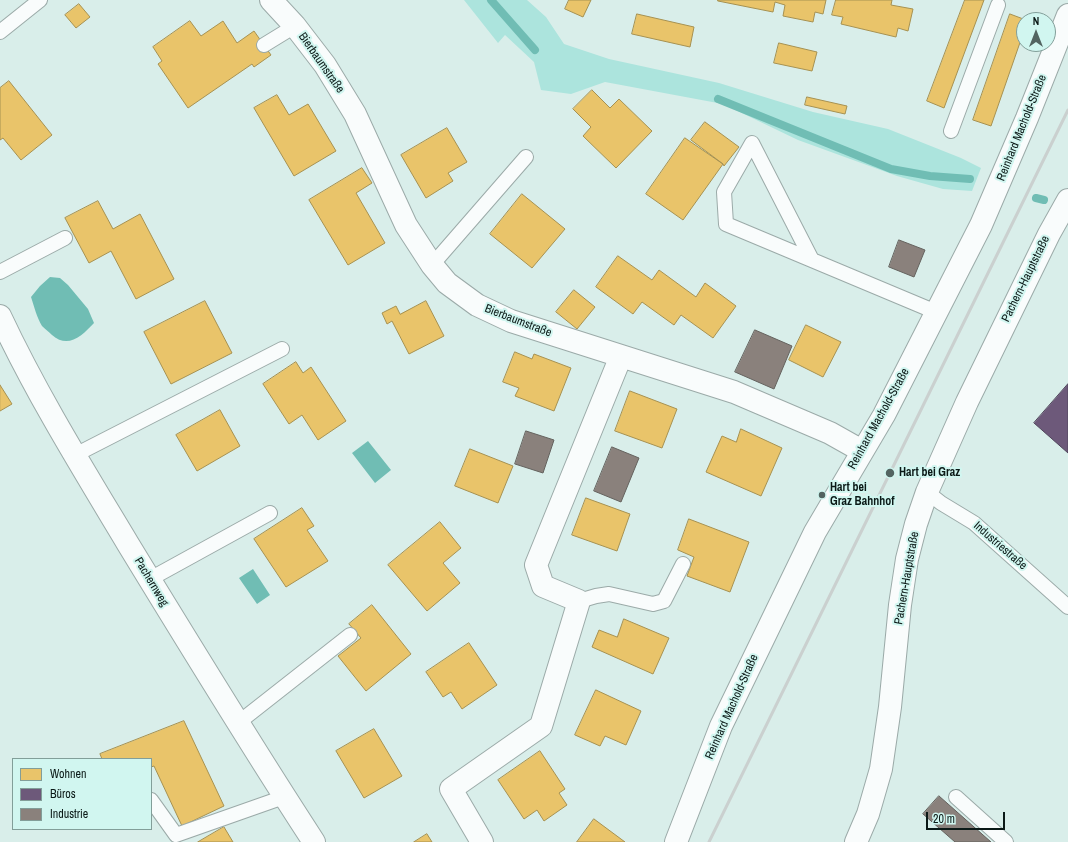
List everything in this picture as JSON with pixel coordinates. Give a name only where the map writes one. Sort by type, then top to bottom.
[{"type":"street","name":"Bierbaumstraße","points":[[271,0],[295,26],[326,65],[355,114],[406,225],[432,264],[447,283],[477,305],[511,321],[734,392],[830,433],[862,451]]},
{"type":"street","name":"Reinhard Machold-Straße","points":[[676,842],[721,726],[815,532],[884,414],[981,225],[1024,125],[1068,15]]},
{"type":"street","name":"Pachern-Hauptstraße","points":[[856,842],[868,814],[880,770],[890,707],[900,604],[907,559],[916,524],[927,492],[966,402],[1049,234],[1068,200]]},
{"type":"street","name":"Pachernweg","points":[[0,316],[13,343],[75,455],[238,723],[314,842]]},
{"type":"street","points":[[482,842],[451,789],[541,726],[579,602],[542,586],[536,565],[621,356]]},
{"type":"lane","points":[[0,32],[40,0]]},
{"type":"lane","points":[[952,131],[998,6]]},
{"type":"lane","points":[[264,45],[295,26]]},
{"type":"lane","points":[[812,260],[752,143],[724,192],[726,224],[936,312]]},
{"type":"lane","points":[[432,264],[526,157]]},
{"type":"lane","points":[[0,272],[65,238]]},
{"type":"lane","points":[[75,455],[282,348]]},
{"type":"lane","name":"Industriestraße","points":[[927,492],[974,523],[1068,607]]},
{"type":"lane","points":[[150,580],[270,514]]},
{"type":"lane","points":[[579,602],[596,596],[609,594],[653,604],[664,602],[683,564]]},
{"type":"lane","points":[[238,723],[350,635]]},
{"type":"lane","points":[[152,801],[176,835],[284,797]]},
{"type":"lane","points":[[956,797],[1006,842]]},
{"type":"shaded area","points":[[464,0],[527,0],[546,17],[564,44],[609,59],[719,83],[813,112],[888,129],[961,158],[981,168],[972,191],[943,189],[897,176],[798,140],[723,104],[605,82],[571,94],[541,90],[534,62],[505,35],[498,43]]},
{"type":"shaded area","points":[[50,277],[60,278],[68,285],[88,309],[94,323],[80,336],[69,341],[58,339],[42,326],[31,297]]},
{"type":"shaded area","points":[[368,441],[391,470],[375,483],[352,453]]},
{"type":"shaded area","points":[[253,569],[270,595],[257,604],[239,578]]},
{"type":"building: Wohnen","points":[[569,0],[591,0],[583,17],[565,9]]},
{"type":"building: Wohnen","points":[[718,0],[826,0],[823,14],[815,12],[813,22],[783,16],[785,5],[775,2],[773,12]]},
{"type":"building: Wohnen","points":[[836,0],[892,0],[891,5],[913,9],[908,31],[898,28],[896,37],[841,24],[843,17],[832,15]]},
{"type":"building: Wohnen","points":[[965,0],[984,0],[944,108],[927,101]]},
{"type":"building: Wohnen","points":[[79,4],[90,17],[76,28],[65,15]]},
{"type":"building: Wohnen","points":[[637,14],[694,27],[690,47],[632,34]]},
{"type":"building: Wohnen","points":[[1010,14],[1016,16],[1017,52],[991,126],[973,120]]},
{"type":"building: Wohnen","points":[[190,21],[201,36],[223,21],[237,43],[254,31],[271,55],[254,67],[252,64],[188,108],[158,64],[162,61],[153,47]]},
{"type":"building: Wohnen","points":[[779,43],[817,52],[812,71],[774,63]]},
{"type":"building: Wohnen","points":[[9,81],[52,135],[21,160],[3,138],[0,140],[0,88]]},
{"type":"building: Wohnen","points":[[592,90],[610,108],[619,99],[652,131],[616,168],[583,136],[591,127],[573,109]]},
{"type":"building: Wohnen","points":[[277,95],[289,115],[308,104],[336,151],[294,176],[254,108]]},
{"type":"building: Wohnen","points":[[807,97],[847,106],[845,114],[805,105]]},
{"type":"building: Wohnen","points":[[705,122],[739,147],[724,166],[691,140]]},
{"type":"building: Wohnen","points":[[447,128],[467,162],[448,173],[453,181],[426,198],[401,155]]},
{"type":"building: Wohnen","points":[[685,138],[723,164],[683,220],[646,194]]},
{"type":"building: Wohnen","points":[[362,168],[372,183],[356,193],[385,243],[348,265],[309,200]]},
{"type":"building: Wohnen","points":[[522,194],[565,229],[532,268],[490,234]]},
{"type":"building: Wohnen","points":[[98,201],[113,229],[140,214],[174,279],[136,299],[111,251],[89,263],[65,218]]},
{"type":"building: Wohnen","points":[[618,256],[652,280],[659,270],[696,297],[705,283],[736,306],[713,338],[681,315],[674,325],[642,302],[633,314],[596,287]]},
{"type":"building: Wohnen","points":[[574,290],[595,307],[577,329],[556,312]]},
{"type":"building: Wohnen","points":[[205,301],[232,353],[171,384],[144,332]]},
{"type":"building: Wohnen","points":[[426,301],[444,336],[409,354],[392,321],[387,324],[382,313],[396,306],[400,314]]},
{"type":"building: Wohnen","points":[[806,325],[841,342],[823,377],[789,360]]},
{"type":"building: Wohnen","points":[[515,352],[532,359],[534,354],[571,368],[554,411],[515,396],[519,388],[503,382]]},
{"type":"building: Wohnen","points":[[296,362],[303,373],[311,367],[346,421],[318,440],[302,415],[289,424],[263,384]]},
{"type":"building: Wohnen","points":[[0,385],[12,404],[0,411]]},
{"type":"building: Wohnen","points":[[630,391],[677,409],[662,448],[615,431]]},
{"type":"building: Wohnen","points":[[220,410],[240,446],[197,471],[176,435]]},
{"type":"building: Wohnen","points":[[741,429],[782,448],[761,496],[706,472],[722,436],[736,442]]},
{"type":"building: Wohnen","points":[[470,449],[513,466],[498,503],[455,486]]},
{"type":"building: Wohnen","points":[[586,498],[630,514],[617,551],[572,535]]},
{"type":"building: Wohnen","points":[[302,508],[314,526],[307,530],[328,561],[286,587],[254,539]]},
{"type":"building: Wohnen","points":[[689,519],[749,542],[730,592],[687,576],[694,557],[678,550]]},
{"type":"building: Wohnen","points":[[440,522],[461,548],[443,563],[460,583],[427,611],[388,565]]},
{"type":"building: Wohnen","points":[[372,605],[411,654],[366,691],[338,656],[361,638],[349,624]]},
{"type":"building: Wohnen","points":[[624,619],[669,638],[653,674],[592,647],[599,630],[617,637]]},
{"type":"building: Wohnen","points":[[469,643],[497,685],[462,709],[451,692],[443,697],[426,672]]},
{"type":"building: Wohnen","points":[[596,690],[641,711],[626,745],[605,736],[600,746],[575,735]]},
{"type":"building: Wohnen","points":[[184,721],[224,806],[182,826],[154,766],[152,767],[152,758],[102,758],[100,754]]},
{"type":"building: Wohnen","points":[[374,729],[402,776],[364,798],[336,751]]},
{"type":"building: Wohnen","points":[[540,751],[565,789],[559,793],[567,805],[544,821],[537,810],[524,819],[498,780]]},
{"type":"building: Wohnen","points":[[594,819],[625,842],[577,842]]},
{"type":"building: Wohnen","points":[[224,827],[233,842],[198,842]]},
{"type":"building: Wohnen","points":[[427,834],[432,842],[414,842]]},
{"type":"building: Büros","points":[[1068,384],[1068,453],[1034,423]]},
{"type":"building: Industrie","points":[[899,240],[925,250],[914,277],[889,267]]},
{"type":"building: Industrie","points":[[755,330],[792,346],[774,389],[735,372]]},
{"type":"building: Industrie","points":[[526,431],[554,440],[543,473],[515,464]]},
{"type":"building: Industrie","points":[[612,447],[639,458],[621,502],[594,491]]},
{"type":"building: Industrie","points":[[939,796],[991,842],[955,842],[923,814]]},
{"type":"waterway","points":[[491,0],[535,50]]},
{"type":"waterway","points":[[718,99],[891,169],[930,176],[970,179]]},
{"type":"waterway","points":[[1036,198],[1044,200]]},
{"type":"railway","points":[[709,842],[1068,110]]},
{"type":"place","name":"Hart bei Graz","points":[[890,473]]},
{"type":"place","name":"Hart bei Graz Bahnhof","points":[[822,495]]}]
